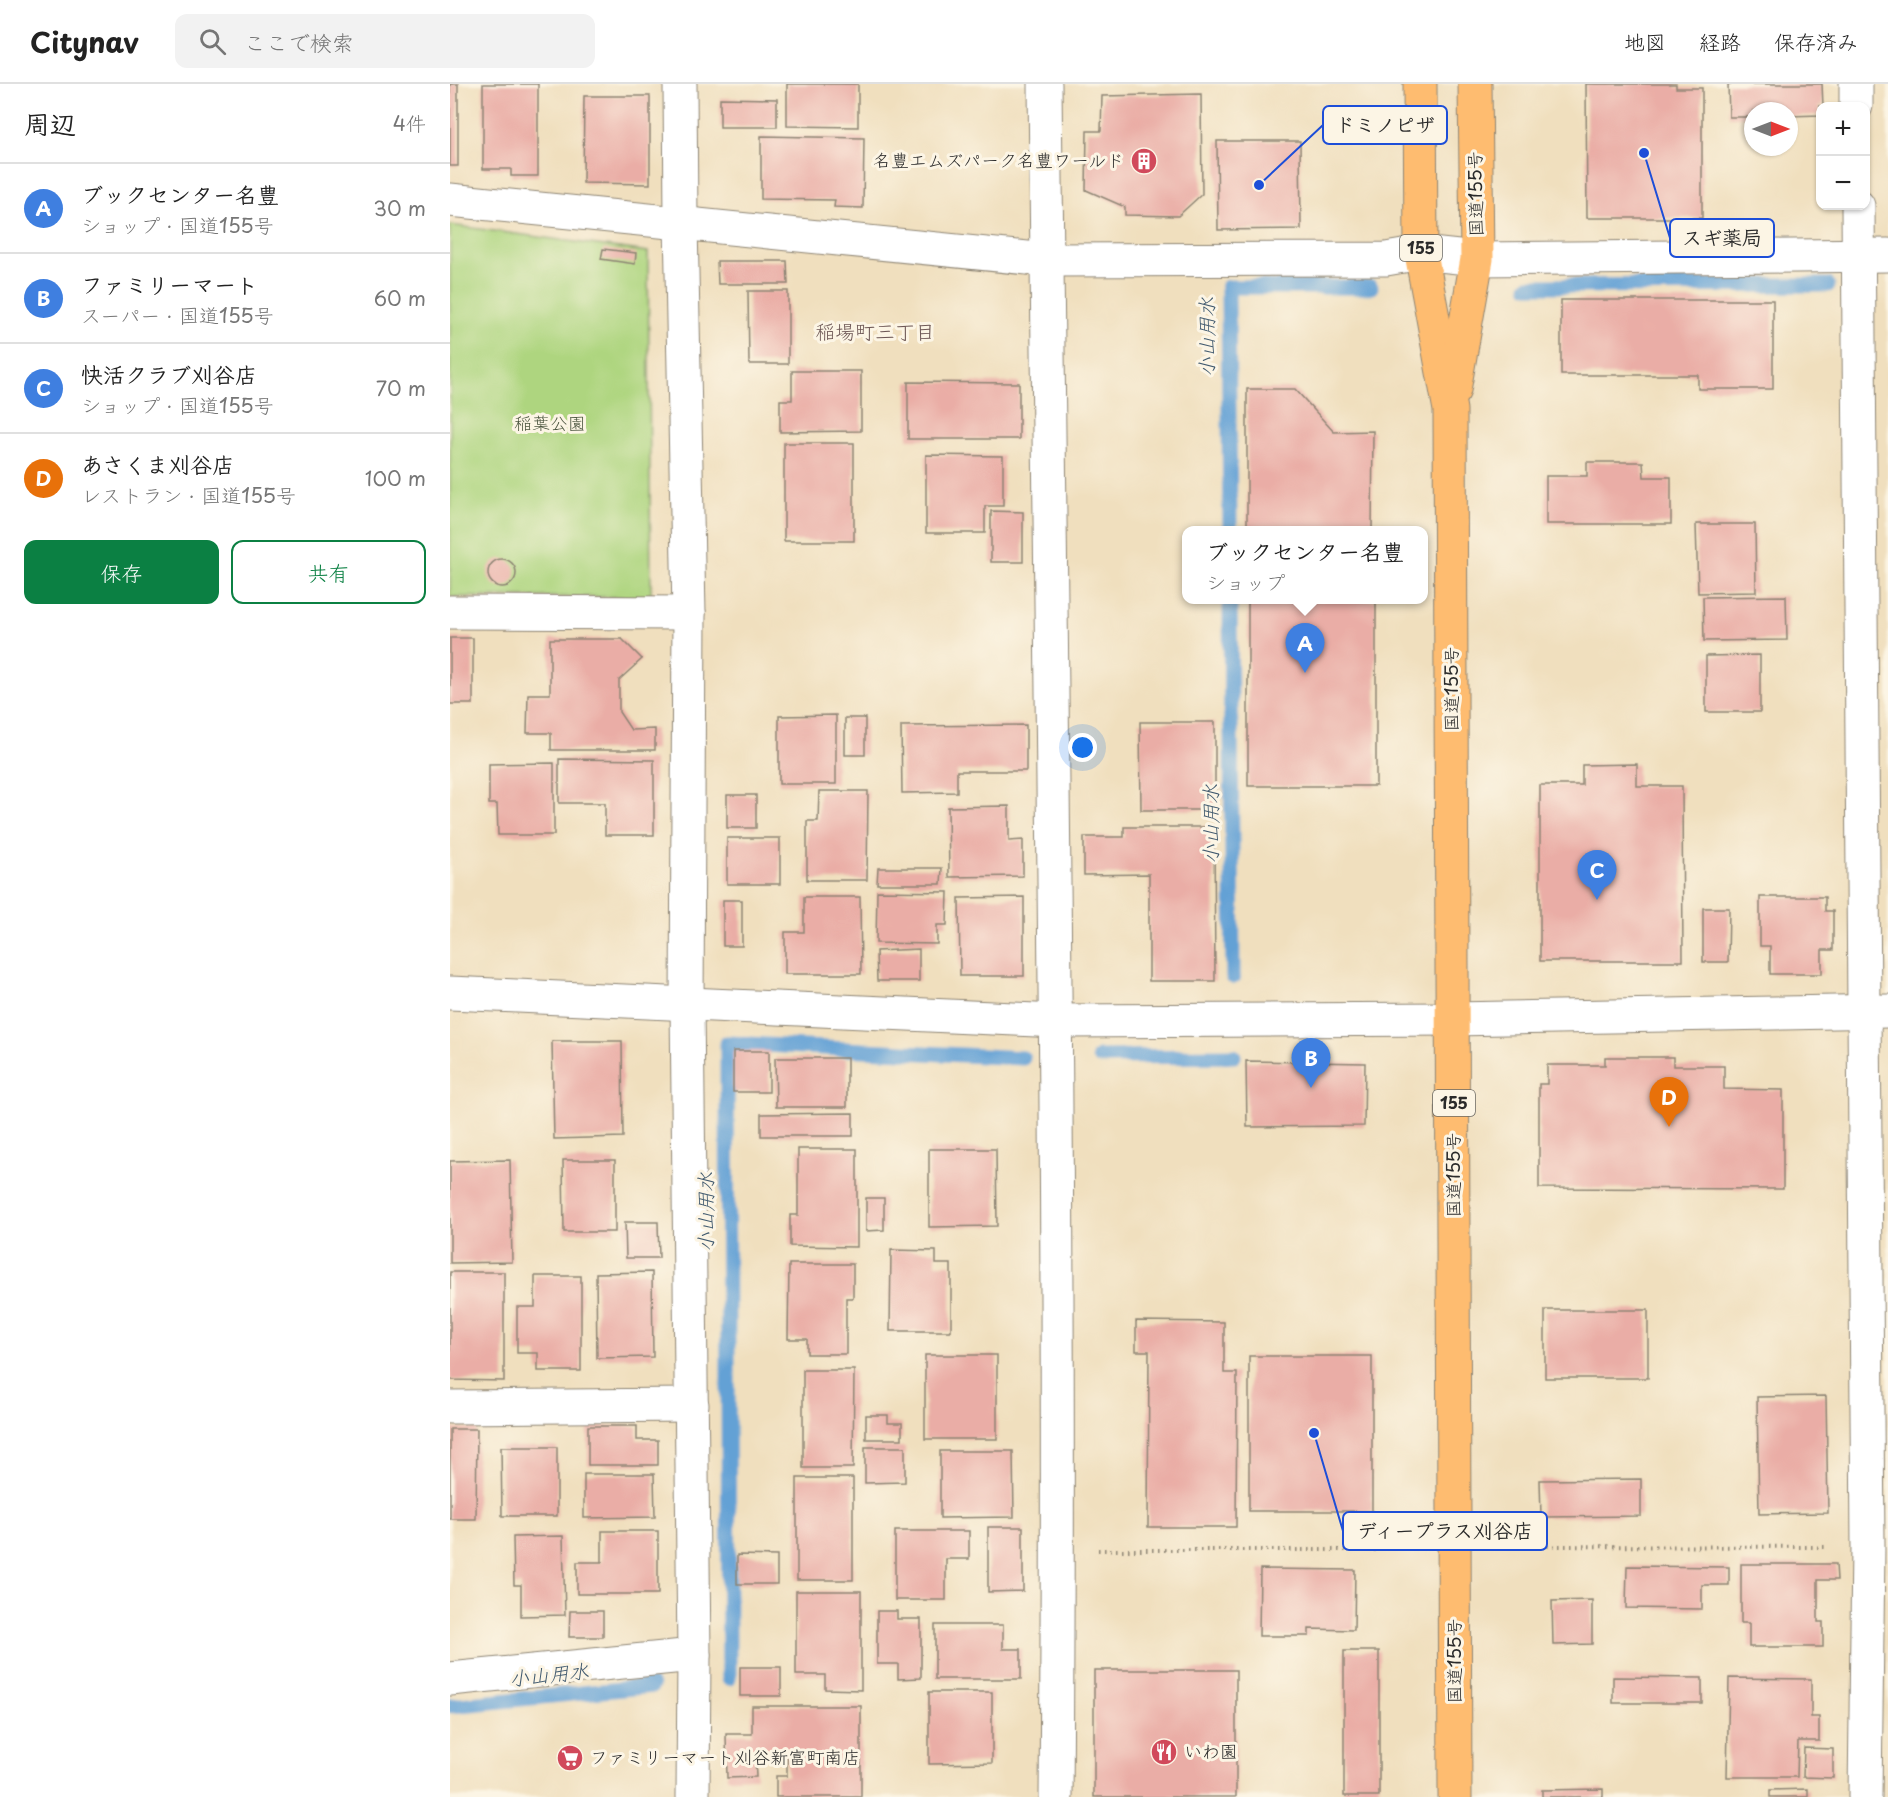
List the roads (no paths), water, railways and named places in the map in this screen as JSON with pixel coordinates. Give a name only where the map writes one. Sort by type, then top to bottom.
[{"type":"highway","name":"国道155号","points":[[1420,84],[1421,254],[1450,410],[1455,1797]]},
{"type":"highway","name":"国道155号","points":[[1450,410],[1477,259],[1475,84]]},
{"type":"street","points":[[680,84],[689,613],[687,1005],[694,1654],[693,1797]]},
{"type":"street","points":[[1045,84],[1057,1021],[1056,1797]]},
{"type":"street","points":[[1856,84],[1856,102]]},
{"type":"street","points":[[450,200],[1047,260],[1386,259],[1421,254],[1477,259],[1874,255]]},
{"type":"street","points":[[1859,210],[1874,255],[1878,1547],[1864,1797]]},
{"type":"street","points":[[450,612],[689,613]]},
{"type":"street","points":[[450,993],[1057,1021],[1453,1019],[1875,1010]]},
{"type":"street","points":[[450,1407],[692,1405]]},
{"type":"street","points":[[450,1679],[694,1654]]},
{"type":"waterway","name":"小山用水","points":[[1528,286],[1828,285]]},
{"type":"waterway","name":"小山用水","points":[[1230,526],[1228,287],[1371,287]]},
{"type":"waterway","name":"小山用水","points":[[1230,604],[1233,977]]},
{"type":"waterway","name":"小山用水","points":[[729,1678],[727,1043],[1023,1058]]},
{"type":"waterway","name":"小山用水","points":[[1099,1057],[1234,1056]]},
{"type":"waterway","name":"小山用水","points":[[450,1706],[652,1686]]},
{"type":"place","name":"スギ薬局","points":[[1644,153]]},
{"type":"place","name":"名豊エムズパーク名豊ワールド","points":[[1144,161]]},
{"type":"place","name":"ドミノピザ","points":[[1259,185]]},
{"type":"place","name":"ブックセンター名豊","points":[[1305,673]]},
{"type":"place","name":"快活クラブ刈谷店","points":[[1597,900]]},
{"type":"place","name":"ファミリーマート","points":[[1311,1088]]},
{"type":"place","name":"あさくま刈谷店","points":[[1669,1127]]},
{"type":"place","name":"ディープラス刈谷店","points":[[1314,1433]]},
{"type":"place","name":"いわ園","points":[[1164,1752]]},
{"type":"place","name":"ファミリーマート刈谷新富町南店","points":[[570,1758]]},
{"type":"district","name":"稲場町三丁目","points":[[875,332]]},
{"type":"park label","name":"稲葉公園","points":[[550,424]]}]
